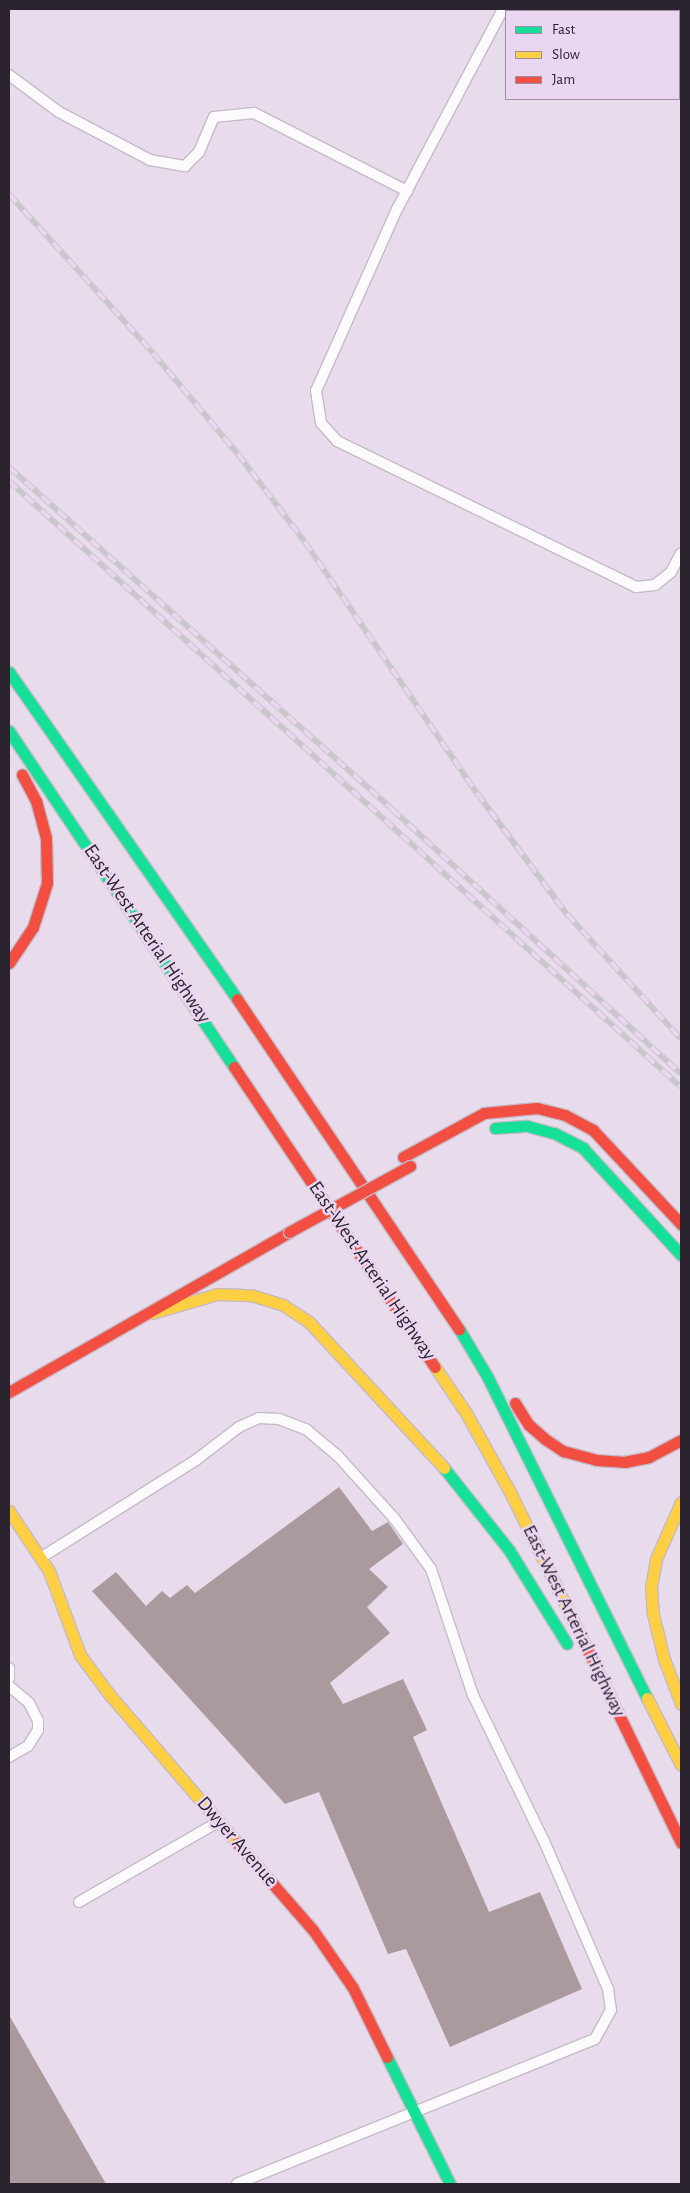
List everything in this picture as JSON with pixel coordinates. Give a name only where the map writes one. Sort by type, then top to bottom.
[{"type":"main road","name":"East-West Arterial Highway","points":[[9,672],[295,1082],[456,1324],[491,1385],[681,1765]]},
{"type":"main road","name":"East-West Arterial Highway","points":[[9,731],[466,1413],[512,1494],[681,1843]]},
{"type":"main road","points":[[9,749],[36,801],[46,838],[47,874],[42,908],[24,944],[9,964]]},
{"type":"main road","points":[[9,1392],[152,1313],[286,1227],[406,1161],[484,1113],[537,1108],[565,1116],[594,1130],[681,1224]]},
{"type":"main road","points":[[406,1161],[478,1132],[527,1126],[554,1134],[583,1148],[681,1254]]},
{"type":"main road","points":[[215,1260],[286,1227]]},
{"type":"main road","points":[[152,1313],[217,1294],[251,1295],[283,1305],[309,1322],[456,1481],[509,1550],[572,1651]]},
{"type":"main road","points":[[456,1324],[491,1367],[529,1425],[563,1450],[597,1460],[624,1462],[649,1457],[681,1440]]},
{"type":"main road","points":[[681,1502],[656,1559],[651,1587],[652,1614],[664,1659],[681,1704]]},
{"type":"main road","name":"Dwyer Avenue","points":[[9,1511],[42,1557],[80,1656],[109,1694],[313,1930],[353,1988],[450,2184]]},
{"type":"main road","points":[[582,1668],[661,1800]]},
{"type":"lane","points":[[503,9],[408,191],[316,391],[321,423],[336,441],[636,587],[654,585],[671,572],[681,553]]},
{"type":"lane","points":[[9,75],[59,112],[150,160],[185,166],[199,152],[214,117],[254,113],[408,191]]},
{"type":"lane","points":[[42,1557],[196,1460],[239,1427],[259,1418],[280,1419],[307,1430],[337,1455],[394,1518],[431,1569],[473,1695],[562,1883],[608,1989],[611,2010],[594,2039],[416,2114],[237,2184]]},
{"type":"lane","points":[[9,1668],[9,1678]]},
{"type":"lane","points":[[9,1686],[29,1703],[38,1721],[38,1730],[28,1746],[9,1757]]},
{"type":"lane","points":[[79,1902],[219,1822]]},
{"type":"building","points":[[339,1487],[372,1531],[388,1522],[403,1544],[369,1569],[388,1587],[367,1607],[390,1633],[330,1683],[343,1704],[403,1679],[427,1730],[413,1737],[489,1912],[540,1892],[582,1989],[450,2047],[406,1949],[388,1954],[319,1792],[285,1804],[92,1591],[116,1572],[146,1606],[162,1591],[170,1598],[187,1585],[195,1593]]},
{"type":"building","points":[[9,2015],[106,2184],[9,2184]]},
{"type":"railway","points":[[9,194],[153,353],[238,454],[305,542],[477,793],[567,914],[681,1039]]},
{"type":"railway","points":[[9,467],[392,809],[681,1074]]},
{"type":"railway","points":[[9,481],[681,1087]]},
{"type":"traffic: fast","points":[[9,672],[237,999]]},
{"type":"traffic: fast","points":[[9,731],[234,1067]]},
{"type":"traffic: fast","points":[[495,1128],[527,1126],[554,1133],[583,1148],[681,1255]]},
{"type":"traffic: fast","points":[[459,1329],[487,1376],[647,1698]]},
{"type":"traffic: fast","points":[[444,1468],[509,1550],[567,1644]]},
{"type":"traffic: fast","points":[[387,2057],[450,2184]]},
{"type":"traffic: slow","points":[[152,1313],[217,1294],[251,1295],[283,1305],[309,1322],[444,1468]]},
{"type":"traffic: slow","points":[[435,1367],[466,1413],[511,1494],[585,1645]]},
{"type":"traffic: slow","points":[[681,1502],[656,1559],[651,1587],[653,1614],[664,1659],[681,1704]]},
{"type":"traffic: slow","points":[[9,1511],[49,1571],[80,1655],[109,1694],[237,1843]]},
{"type":"traffic: slow","points":[[647,1698],[681,1765]]},
{"type":"traffic: jam","points":[[9,963],[33,927],[47,883],[46,838],[36,801],[22,775]]},
{"type":"traffic: jam","points":[[237,999],[459,1329]]},
{"type":"traffic: jam","points":[[234,1067],[435,1367]]},
{"type":"traffic: jam","points":[[403,1157],[484,1113],[537,1108],[565,1115],[593,1130],[681,1224]]},
{"type":"traffic: jam","points":[[289,1232],[410,1166]]},
{"type":"traffic: jam","points":[[9,1392],[289,1232]]},
{"type":"traffic: jam","points":[[515,1403],[529,1425],[545,1439],[563,1451],[597,1460],[624,1462],[649,1457],[681,1440]]},
{"type":"traffic: jam","points":[[585,1645],[681,1843]]},
{"type":"traffic: jam","points":[[237,1843],[313,1930],[353,1988],[387,2057]]}]
